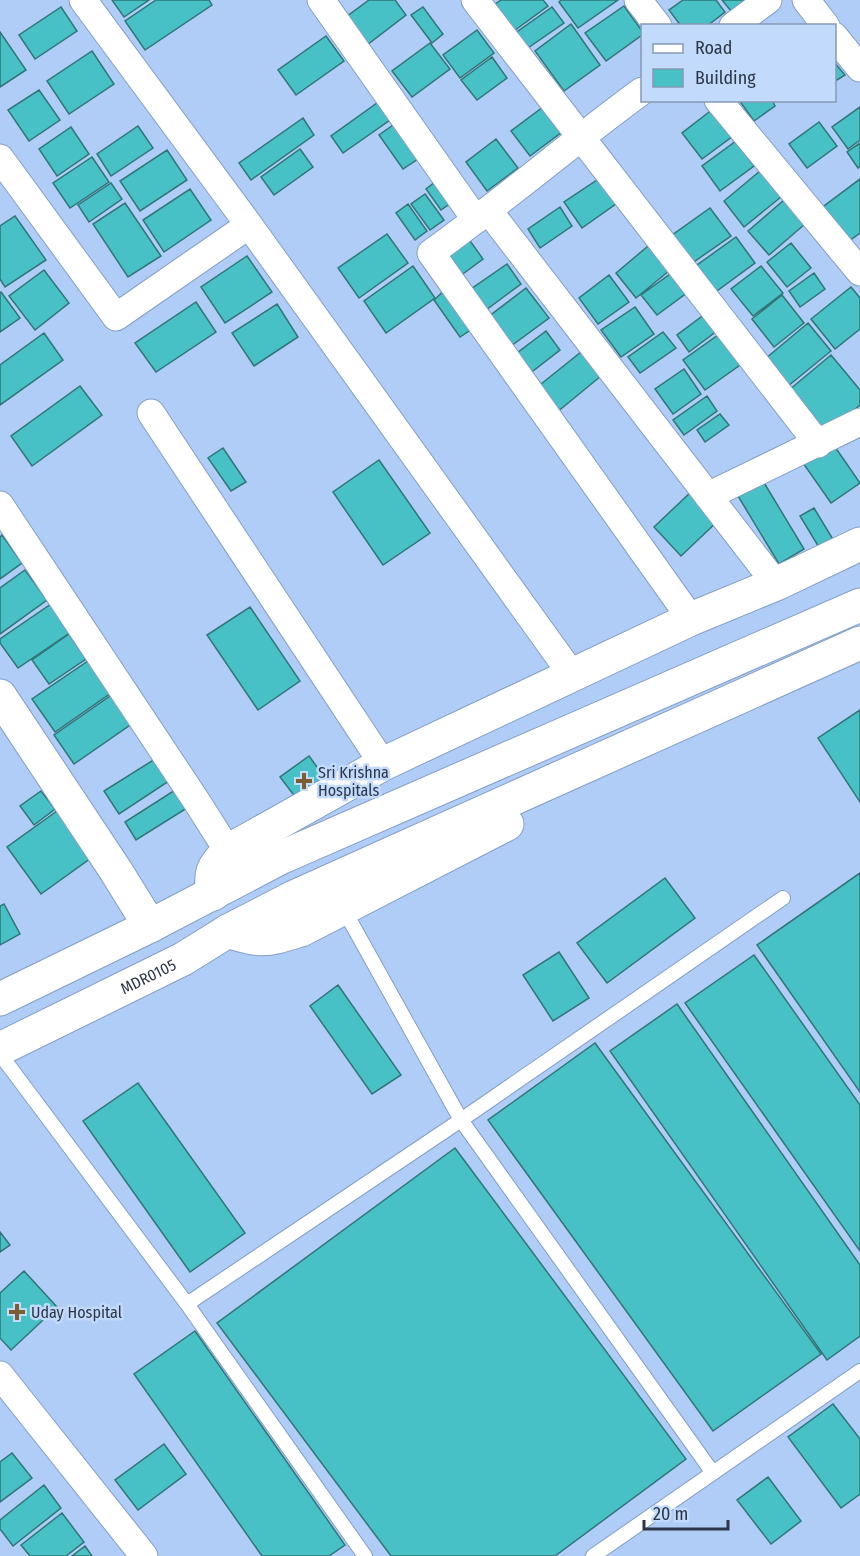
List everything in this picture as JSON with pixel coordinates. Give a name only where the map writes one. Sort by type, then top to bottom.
[{"type":"main road","points":[[213,894],[210,877],[215,865],[228,851],[383,764],[691,619],[776,584],[860,544]]},
{"type":"main road","points":[[0,999],[150,926],[282,857],[860,605]]},
{"type":"main road","name":"MDR0105","points":[[0,1049],[183,959],[228,930],[294,897],[860,643]]},
{"type":"main road","points":[[228,930],[249,938],[267,940],[301,930],[498,828],[860,661]]},
{"type":"main road","points":[[0,696],[150,926]]},
{"type":"street","points":[[83,0],[249,225],[573,676]]},
{"type":"street","points":[[475,0],[818,444]]},
{"type":"street","points":[[638,0],[656,24]]},
{"type":"street","points":[[736,24],[768,0]]},
{"type":"street","points":[[806,0],[824,24]]},
{"type":"street","points":[[330,3],[482,215],[776,584]]},
{"type":"street","points":[[836,38],[860,68]]},
{"type":"street","points":[[641,92],[580,136],[431,253],[691,619]]},
{"type":"street","points":[[720,102],[860,272]]},
{"type":"street","points":[[0,158],[116,317],[249,225]]},
{"type":"street","points":[[151,413],[383,764]]},
{"type":"street","points":[[708,496],[860,422]]},
{"type":"street","points":[[0,505],[228,851]]},
{"type":"street","points":[[0,1375],[144,1556]]},
{"type":"lane","points":[[187,1304],[461,1120],[783,898]]},
{"type":"lane","points":[[342,908],[461,1120],[713,1473]]},
{"type":"lane","points":[[0,1054],[187,1304],[365,1556]]},
{"type":"lane","points":[[593,1556],[860,1371]]},
{"type":"building","points":[[112,0],[149,0],[124,17]]},
{"type":"building","points":[[156,0],[209,0],[212,5],[145,50],[125,21]]},
{"type":"building","points":[[369,0],[395,0],[406,15],[367,45],[346,17]]},
{"type":"building","points":[[501,0],[543,0],[548,6],[511,33],[491,7]]},
{"type":"building","points":[[561,0],[618,0],[578,28],[559,2]]},
{"type":"building","points":[[683,0],[716,0],[725,12],[710,24],[680,24],[669,10]]},
{"type":"building","points":[[722,0],[746,0],[731,11]]},
{"type":"building","points":[[624,6],[641,30],[641,36],[606,61],[585,33]]},
{"type":"building","points":[[61,7],[77,31],[35,59],[19,35]]},
{"type":"building","points":[[423,7],[443,34],[432,43],[411,15]]},
{"type":"building","points":[[552,7],[564,23],[525,50],[514,34]]},
{"type":"building","points":[[571,24],[600,65],[564,91],[535,51]]},
{"type":"building","points":[[477,30],[494,53],[460,78],[443,55]]},
{"type":"building","points":[[0,32],[26,70],[0,87]]},
{"type":"building","points":[[326,36],[344,61],[296,95],[278,70]]},
{"type":"building","points":[[430,43],[450,69],[412,97],[392,71]]},
{"type":"building","points":[[92,51],[114,84],[69,114],[47,81]]},
{"type":"building","points":[[492,57],[507,78],[477,100],[461,80]]},
{"type":"building","points":[[836,64],[845,75],[836,81]]},
{"type":"building","points":[[39,90],[60,120],[29,141],[8,110]]},
{"type":"building","points":[[740,102],[773,102],[775,106],[754,121]]},
{"type":"building","points":[[377,103],[390,120],[343,153],[331,136]]},
{"type":"building","points":[[547,104],[566,129],[530,156],[511,131]]},
{"type":"building","points":[[860,107],[860,140],[848,149],[832,127]]},
{"type":"building","points":[[713,109],[733,136],[702,159],[682,133]]},
{"type":"building","points":[[303,118],[314,135],[251,180],[239,163]]},
{"type":"building","points":[[819,122],[837,146],[807,168],[789,144]]},
{"type":"building","points":[[396,123],[421,157],[403,169],[379,135]]},
{"type":"building","points":[[138,126],[153,148],[111,176],[97,154]]},
{"type":"building","points":[[71,127],[89,154],[57,176],[39,149]]},
{"type":"building","points":[[496,139],[518,168],[487,191],[466,162]]},
{"type":"building","points":[[736,141],[754,166],[720,191],[702,166]]},
{"type":"building","points":[[860,143],[860,166],[858,168],[847,152]]},
{"type":"building","points":[[300,149],[313,167],[274,195],[261,177]]},
{"type":"building","points":[[167,150],[187,180],[140,211],[120,181]]},
{"type":"building","points":[[92,157],[109,182],[70,208],[53,183]]},
{"type":"building","points":[[760,171],[781,197],[744,227],[724,201]]},
{"type":"building","points":[[603,176],[620,201],[582,228],[564,202]]},
{"type":"building","points":[[439,179],[455,200],[441,210],[426,189]]},
{"type":"building","points":[[860,179],[860,233],[845,244],[820,209]]},
{"type":"building","points":[[111,183],[122,199],[89,222],[78,205]]},
{"type":"building","points":[[190,189],[211,220],[164,252],[143,220]]},
{"type":"building","points":[[425,194],[444,220],[430,230],[411,204]]},
{"type":"building","points":[[784,200],[805,224],[769,255],[748,231]]},
{"type":"building","points":[[125,203],[161,256],[128,277],[93,224]]},
{"type":"building","points":[[408,204],[427,231],[415,240],[396,213]]},
{"type":"building","points":[[560,207],[572,226],[540,248],[528,229]]},
{"type":"building","points":[[710,208],[731,236],[688,266],[668,238]]},
{"type":"building","points":[[15,216],[46,260],[5,287],[0,279],[0,226]]},
{"type":"building","points":[[387,234],[408,263],[359,298],[338,268]]},
{"type":"building","points":[[736,237],[755,263],[710,296],[690,270]]},
{"type":"building","points":[[468,238],[483,259],[460,276],[444,254]]},
{"type":"building","points":[[654,241],[675,266],[636,298],[616,273]]},
{"type":"building","points":[[791,243],[811,268],[787,287],[767,262]]},
{"type":"building","points":[[247,256],[272,292],[225,323],[201,287]]},
{"type":"building","points":[[507,264],[521,284],[486,310],[471,289]]},
{"type":"building","points":[[413,266],[435,298],[386,333],[364,301]]},
{"type":"building","points":[[761,266],[783,293],[753,316],[731,289]]},
{"type":"building","points":[[44,270],[69,303],[35,330],[9,296]]},
{"type":"building","points":[[673,272],[688,292],[657,315],[641,295]]},
{"type":"building","points":[[814,273],[825,289],[800,307],[789,291]]},
{"type":"building","points":[[609,275],[629,302],[598,324],[579,298]]},
{"type":"building","points":[[851,287],[860,298],[860,329],[835,349],[811,319]]},
{"type":"building","points":[[447,288],[475,327],[460,337],[434,300]]},
{"type":"building","points":[[526,288],[549,318],[511,346],[488,317]]},
{"type":"building","points":[[0,293],[20,318],[0,332]]},
{"type":"building","points":[[782,295],[804,323],[774,347],[752,319]]},
{"type":"building","points":[[196,302],[216,332],[156,372],[135,343]]},
{"type":"building","points":[[277,304],[298,337],[254,366],[232,333]]},
{"type":"building","points":[[635,307],[654,334],[621,357],[601,330]]},
{"type":"building","points":[[709,311],[722,327],[689,352],[677,335]]},
{"type":"building","points":[[808,323],[831,351],[788,386],[765,359]]},
{"type":"building","points":[[725,330],[747,360],[705,390],[683,360]]},
{"type":"building","points":[[546,331],[560,350],[524,378],[509,359]]},
{"type":"building","points":[[663,332],[676,348],[640,373],[628,357]]},
{"type":"building","points":[[44,333],[63,360],[0,405],[0,365]]},
{"type":"building","points":[[581,352],[601,376],[556,413],[536,388]]},
{"type":"building","points":[[831,355],[860,390],[860,405],[825,434],[789,390]]},
{"type":"building","points":[[684,369],[701,394],[673,414],[655,389]]},
{"type":"building","points":[[80,386],[102,415],[32,466],[11,436]]},
{"type":"building","points":[[707,396],[717,411],[684,435],[673,420]]},
{"type":"building","points":[[720,414],[729,425],[705,442],[697,430]]},
{"type":"building","points":[[833,444],[860,483],[831,503],[803,463]]},
{"type":"building","points":[[223,448],[246,482],[231,491],[208,458]]},
{"type":"building","points":[[379,460],[430,533],[383,565],[333,492]]},
{"type":"building","points":[[763,481],[804,549],[779,564],[738,496]]},
{"type":"building","points":[[693,490],[721,518],[681,556],[654,527]]},
{"type":"building","points":[[814,508],[837,546],[823,554],[800,516]]},
{"type":"building","points":[[2,535],[22,563],[0,579],[0,537]]},
{"type":"building","points":[[25,570],[47,600],[0,634],[0,588]]},
{"type":"building","points":[[51,604],[71,632],[18,668],[0,643],[0,639]]},
{"type":"building","points":[[250,607],[300,681],[258,710],[207,635]]},
{"type":"building","points":[[69,634],[86,659],[49,684],[32,660]]},
{"type":"building","points":[[88,661],[111,693],[55,732],[32,699]]},
{"type":"building","points":[[113,694],[133,723],[74,764],[54,735]]},
{"type":"building","points":[[860,710],[860,802],[818,738]]},
{"type":"building","points":[[309,756],[325,778],[296,798],[280,777]]},
{"type":"building","points":[[155,759],[169,781],[119,814],[104,791]]},
{"type":"building","points":[[175,790],[187,808],[136,840],[125,822]]},
{"type":"building","points":[[41,791],[55,809],[34,825],[20,806]]},
{"type":"building","points":[[57,811],[91,858],[41,894],[7,847]]},
{"type":"building","points":[[860,873],[860,1092],[757,945]]},
{"type":"building","points":[[665,878],[695,918],[607,983],[577,943]]},
{"type":"building","points":[[4,904],[20,934],[0,945],[0,906]]},
{"type":"building","points":[[559,952],[589,998],[553,1021],[523,975]]},
{"type":"building","points":[[754,955],[860,1105],[860,1251],[685,1003]]},
{"type":"building","points":[[338,985],[401,1075],[372,1094],[310,1006]]},
{"type":"building","points":[[677,1004],[860,1265],[860,1336],[827,1360],[610,1051]]},
{"type":"building","points":[[595,1043],[821,1354],[713,1431],[488,1120]]},
{"type":"building","points":[[138,1083],[245,1233],[190,1272],[83,1121]]},
{"type":"building","points":[[455,1148],[686,1459],[555,1556],[391,1556],[217,1323]]},
{"type":"building","points":[[0,1232],[10,1245],[0,1252]]},
{"type":"building","points":[[24,1271],[57,1307],[11,1350],[0,1338],[0,1293]]},
{"type":"building","points":[[195,1331],[345,1545],[329,1556],[262,1556],[134,1374]]},
{"type":"building","points":[[833,1404],[860,1439],[860,1494],[841,1508],[788,1437]]},
{"type":"building","points":[[164,1444],[186,1474],[138,1510],[115,1480]]},
{"type":"building","points":[[12,1453],[32,1478],[0,1502],[0,1462]]},
{"type":"building","points":[[768,1477],[801,1521],[771,1544],[737,1500]]},
{"type":"building","points":[[44,1485],[61,1508],[13,1546],[0,1529],[0,1520]]},
{"type":"building","points":[[62,1513],[84,1542],[66,1556],[30,1556],[21,1545]]},
{"type":"building","points":[[85,1546],[92,1556],[72,1556]]},
{"type":"place","name":"Sri Krishna Hospitals","points":[[304,781]]},
{"type":"place","name":"Uday Hospital","points":[[17,1312]]}]
